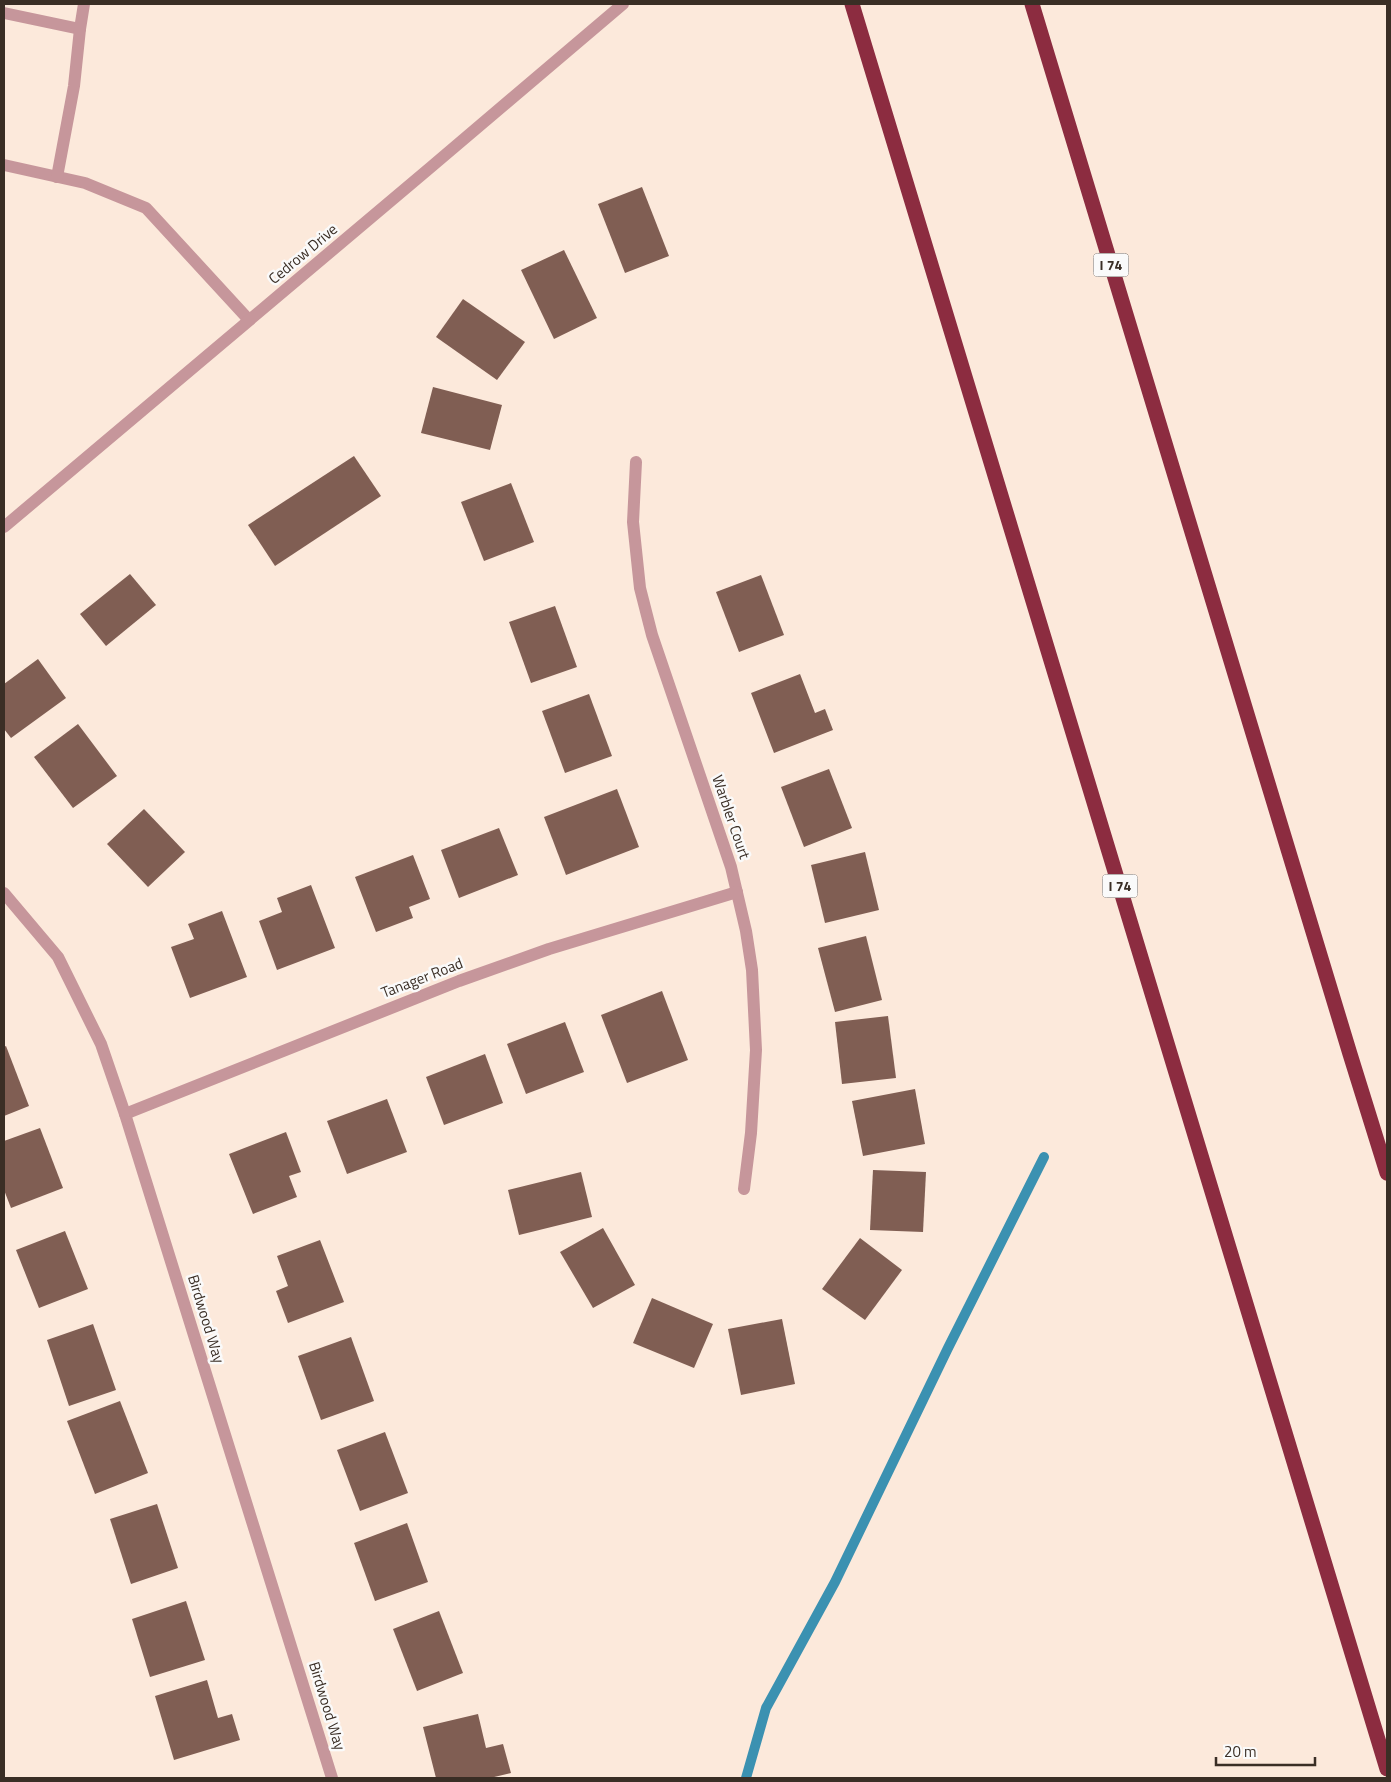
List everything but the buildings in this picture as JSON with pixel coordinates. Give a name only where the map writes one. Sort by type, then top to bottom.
[{"type":"highway","name":"I 74","points":[[852,4],[1387,1769]]},
{"type":"highway","name":"I 74","points":[[1032,4],[1387,1173]]},
{"type":"street","points":[[57,176],[74,86],[84,4]]},
{"type":"street","name":"Cedrow Drive","points":[[4,527],[623,4]]},
{"type":"street","points":[[4,13],[80,29]]},
{"type":"street","points":[[4,165],[85,183],[146,208],[249,320]]},
{"type":"street","name":"Warbler Court","points":[[636,462],[634,522],[640,588],[652,635],[731,866],[746,931],[752,970],[756,1050],[751,1133],[744,1189]]},
{"type":"street","name":"Tanager Road","points":[[125,1114],[459,981],[549,949],[738,892]]},
{"type":"street","name":"Birdwood Way","points":[[4,893],[58,957],[101,1044],[125,1114],[332,1778]]},
{"type":"waterway","points":[[746,1778],[766,1708],[835,1582],[948,1348],[1044,1157]]}]
